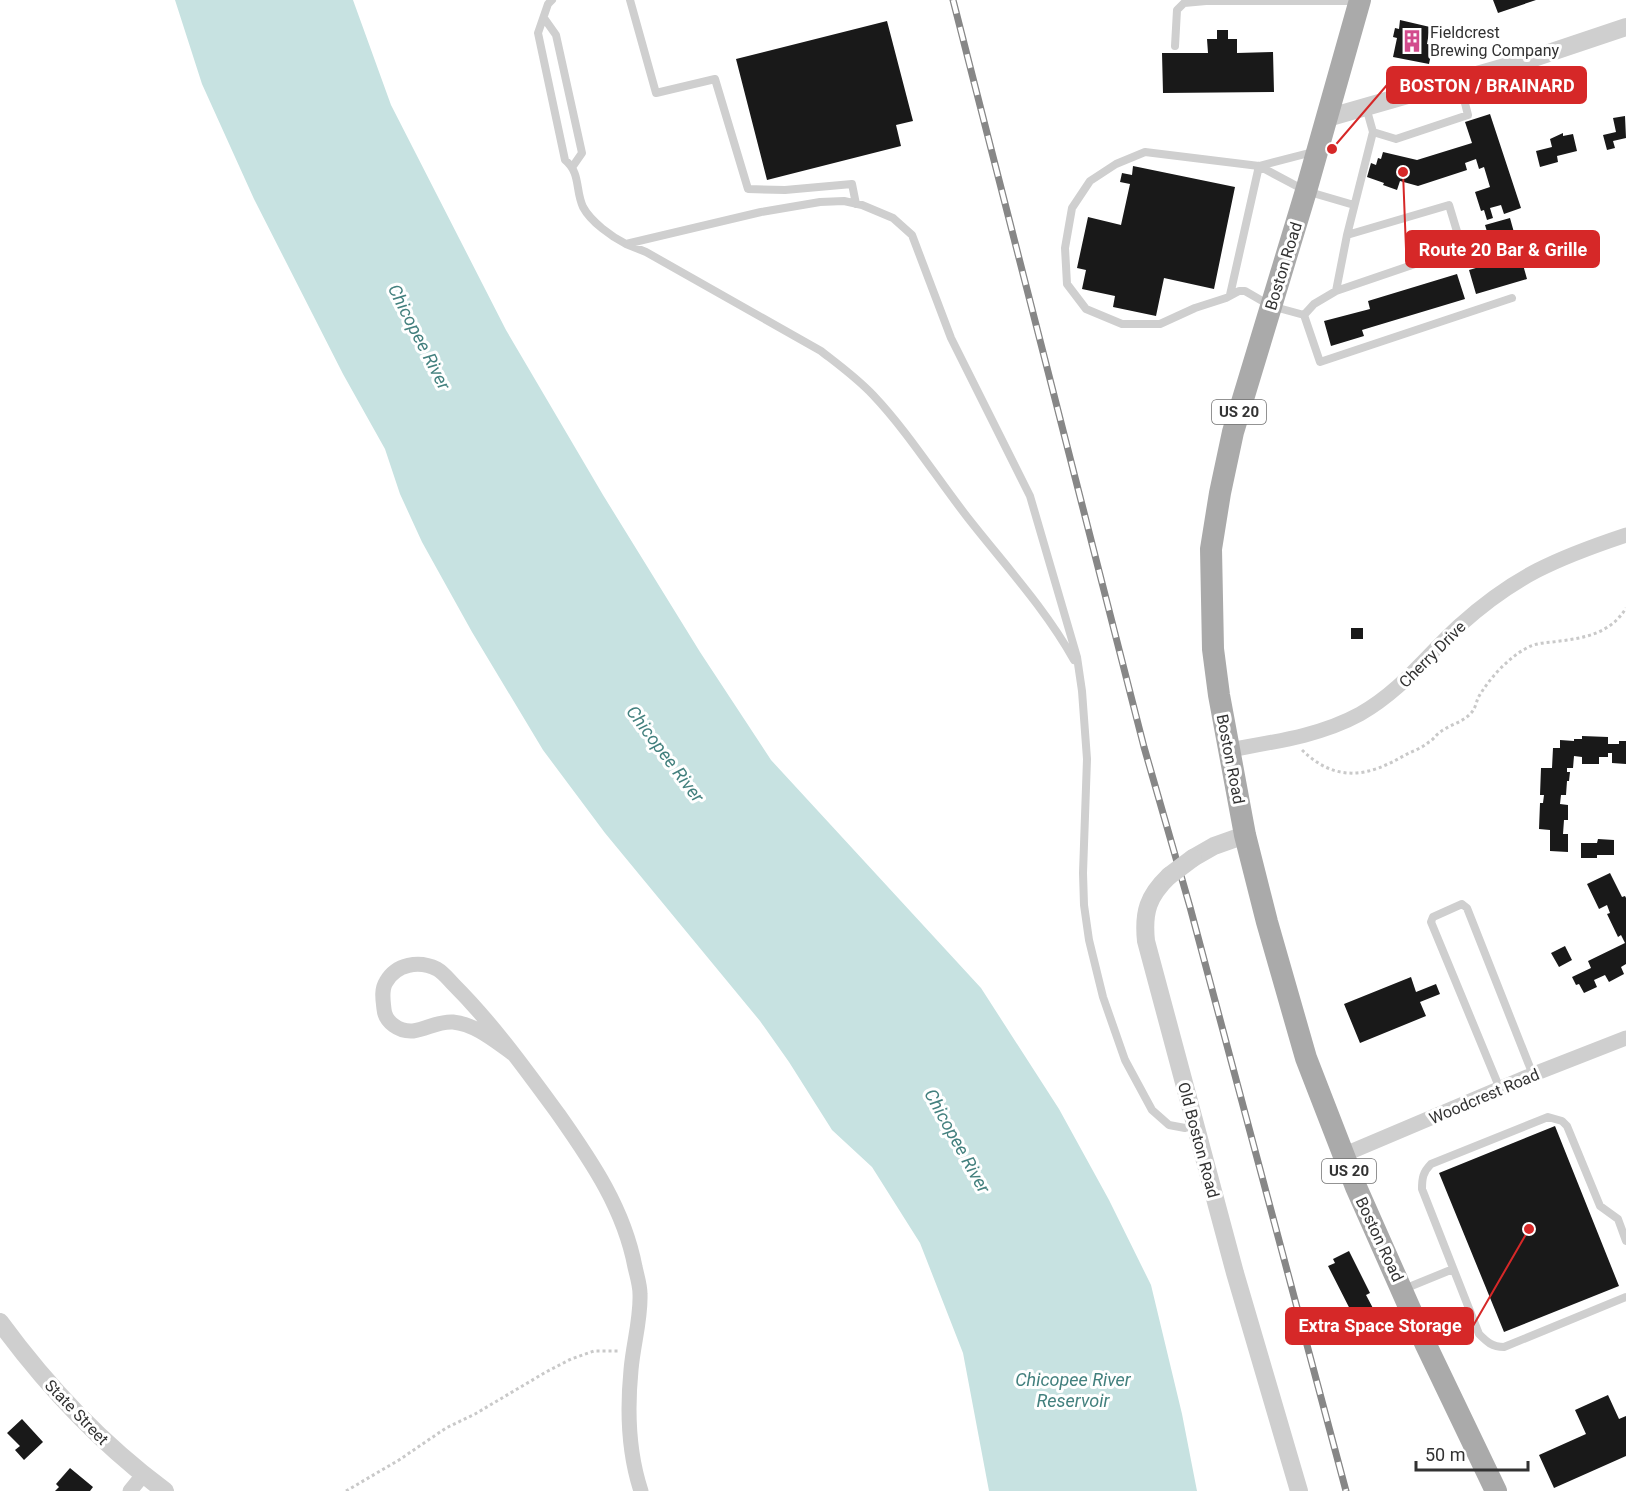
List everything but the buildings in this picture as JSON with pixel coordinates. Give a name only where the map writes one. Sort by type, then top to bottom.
[{"type":"main road","name":"Boston Road","points":[[1359,0],[1318,151],[1233,432],[1211,549],[1213,649],[1245,835],[1306,1058],[1360,1197],[1426,1345],[1496,1491]]},
{"type":"street","points":[[1327,118],[1519,63],[1626,27]]},
{"type":"street","name":"Cherry Drive","points":[[1229,750],[1290,738],[1337,725],[1380,702],[1400,687],[1457,627],[1508,585],[1537,568],[1567,555],[1626,535]]},
{"type":"street","name":"Old Boston Road","points":[[1245,835],[1214,846],[1169,876],[1150,901],[1145,917],[1145,928],[1149,953],[1194,1125],[1299,1491]]},
{"type":"street","points":[[512,1053],[482,1033],[454,1022],[441,1022],[413,1031],[402,1030],[392,1025],[384,1013],[384,986],[396,969],[408,965],[421,965],[438,970],[465,995],[512,1053],[581,1145],[604,1181],[632,1249],[640,1293],[631,1369],[629,1420],[635,1473],[641,1491]]},
{"type":"street","name":"Woodcrest Road","points":[[1343,1155],[1626,1038]]},
{"type":"street","name":"State Street","points":[[0,1322],[49,1383],[108,1444],[165,1491]]},
{"type":"street","points":[[130,1491],[143,1475]]},
{"type":"lane","points":[[552,0],[548,4],[538,33],[566,160],[573,166],[584,208],[602,228],[626,244],[667,264],[821,351],[872,393],[894,418],[955,501],[1026,590],[1062,638],[1079,669]]},
{"type":"lane","points":[[630,0],[656,93],[715,79],[748,189],[785,190],[852,184],[856,204]]},
{"type":"lane","points":[[1175,46],[1177,10],[1184,3],[1359,0]]},
{"type":"lane","points":[[544,18],[556,34],[582,153],[573,166]]},
{"type":"lane","points":[[1373,132],[1396,139],[1468,115],[1459,80]]},
{"type":"lane","points":[[1336,291],[1354,205],[1373,132],[1366,107]]},
{"type":"lane","points":[[1259,166],[1318,151]]},
{"type":"lane","points":[[1304,315],[1271,306],[1245,291],[1239,291],[1160,324],[1122,324],[1086,309],[1067,284],[1065,248],[1072,208],[1090,181],[1116,164],[1144,152],[1259,166],[1306,191],[1354,205]]},
{"type":"lane","points":[[1230,295],[1259,166]]},
{"type":"lane","points":[[626,244],[791,206],[844,201],[893,218],[912,235],[951,338],[1030,496],[1079,669],[1087,759],[1084,905],[1095,969],[1125,1060],[1152,1110],[1169,1125],[1185,1128],[1194,1125]]},
{"type":"lane","points":[[1304,315],[1314,304],[1336,291],[1462,248],[1449,205],[1347,236]]},
{"type":"lane","points":[[1304,315],[1320,362],[1512,298]]},
{"type":"lane","points":[[1500,1089],[1431,922],[1433,917],[1462,904],[1467,908],[1533,1075]]},
{"type":"lane","points":[[1626,1241],[1618,1219],[1600,1206],[1567,1126],[1562,1121],[1548,1117],[1431,1164],[1425,1170],[1422,1179],[1422,1189],[1453,1269],[1479,1334],[1486,1342],[1496,1347],[1504,1347],[1626,1297]]},
{"type":"lane","points":[[1402,1289],[1453,1269]]},
{"type":"path","points":[[1290,738],[1329,770],[1351,774],[1371,772],[1425,745],[1439,733],[1472,713],[1488,684],[1515,655],[1542,642],[1561,641],[1609,628],[1620,619],[1626,608]]},
{"type":"path","points":[[346,1491],[399,1460],[446,1428],[571,1359],[594,1351],[634,1352]]},
{"type":"water","points":[[175,0],[353,0],[391,105],[506,330],[603,495],[700,652],[771,760],[981,988],[1059,1109],[1109,1200],[1151,1285],[1182,1414],[1197,1491],[989,1491],[963,1353],[920,1243],[872,1167],[832,1130],[760,1021],[605,833],[543,750],[472,632],[422,542],[400,494],[385,449],[343,374],[254,199],[202,84]]},
{"type":"railway","points":[[953,0],[1144,747],[1190,907],[1346,1491]]},
{"type":"place","name":"Fieldcrest Brewing Company","points":[[1412,41]]},
{"type":"place","name":"BOSTON / BRAINARD","points":[[1332,149]]},
{"type":"place","name":"Route 20 Bar & Grille","points":[[1403,172]]},
{"type":"place","name":"Extra Space Storage","points":[[1529,1229]]},
{"type":"water label","name":"Chicopee River","points":[[419,337]]},
{"type":"water label","name":"Chicopee River","points":[[665,754]]},
{"type":"water label","name":"Chicopee River","points":[[957,1141]]},
{"type":"water label","name":"Chicopee River Reservoir","points":[[1073,1390]]}]
